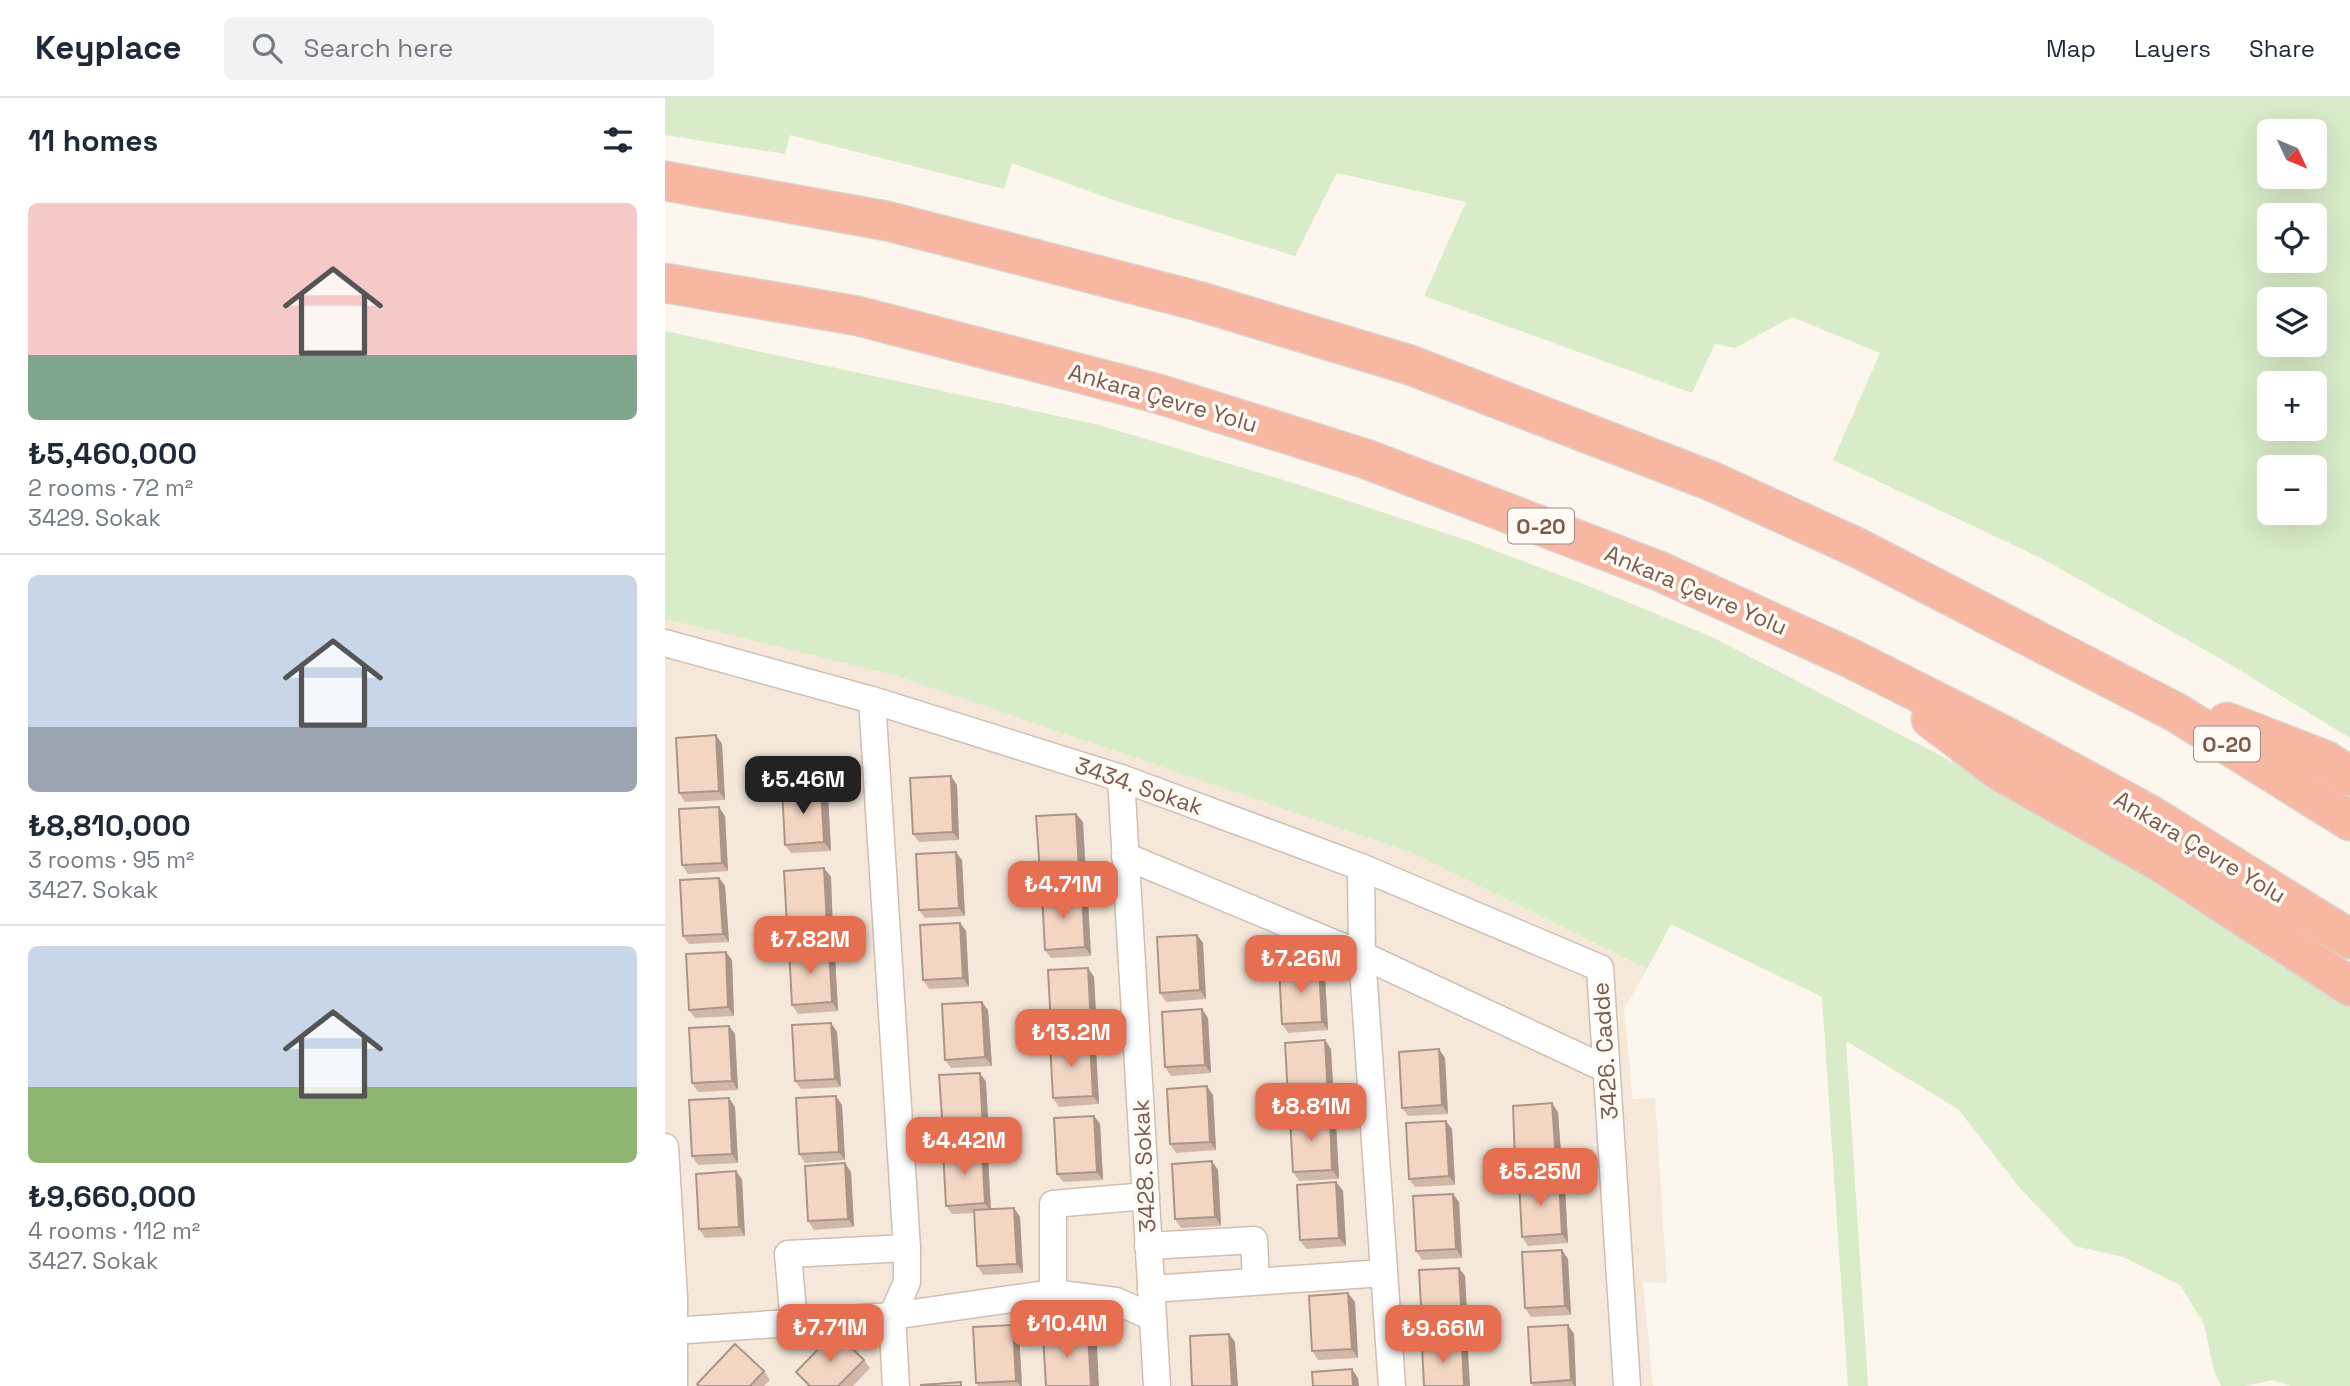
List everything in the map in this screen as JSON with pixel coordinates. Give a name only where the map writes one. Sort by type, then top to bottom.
[{"type":"highway","name":"O-20","points":[[665,181],[887,221],[1198,301],[1410,365],[1711,481],[1858,548],[2177,713],[2350,821]]},
{"type":"highway","name":"Ankara Çevre Yolu","points":[[665,283],[858,316],[1159,394],[1340,451],[1660,571],[1848,657],[1999,733],[2147,813],[2350,939]]},
{"type":"highway","points":[[1848,657],[2000,771],[2162,863],[2350,986]]},
{"type":"highway","points":[[2101,673],[2325,761],[2350,776]]},
{"type":"street","name":"3434. Sokak","points":[[665,643],[871,700],[1121,778],[1361,867],[1600,968]]},
{"type":"street","points":[[871,700],[907,1248],[907,1282],[892,1315],[896,1386]]},
{"type":"street","name":"3428. Sokak","points":[[1121,778],[1157,1386]]},
{"type":"street","points":[[1125,856],[1362,955],[1606,1069]]},
{"type":"street","points":[[1361,867],[1362,955],[1392,1386]]},
{"type":"street","name":"3426. Cadde","points":[[1600,968],[1627,1386]]},
{"type":"street","points":[[665,1147],[674,1386]]},
{"type":"street","points":[[1052,1293],[1053,1204],[1146,1196]]},
{"type":"street","points":[[1148,1246],[1254,1240],[1256,1281]]},
{"type":"street","points":[[794,1323],[788,1254],[907,1248]]},
{"type":"street","points":[[1151,1289],[1384,1273]]},
{"type":"street","points":[[673,1331],[892,1315],[1052,1293],[1116,1301],[1152,1317]]},
{"type":"shaded area","points":[[665,619],[897,676],[1415,854],[1647,969],[1624,1009],[1633,1099],[1655,1098],[1667,1283],[1643,1282],[1653,1386],[665,1386]]},
{"type":"green space","points":[[665,98],[2350,98],[2350,738],[2223,660],[2039,557],[1833,460],[1880,353],[1792,317],[1735,348],[1715,344],[1692,393],[1424,296],[1466,202],[1337,173],[1295,256],[1113,200],[1012,163],[1004,189],[790,135],[785,154],[665,135]]},
{"type":"green space","points":[[665,331],[1095,424],[1297,484],[1472,542],[1586,585],[1712,637],[1955,763],[2057,820],[2291,965],[2350,1005],[2350,1386],[2290,1386],[2273,1380],[2243,1386],[2221,1386],[2214,1371],[2204,1324],[2180,1285],[2123,1257],[2075,1246],[2019,1187],[1958,1109],[1846,1041],[1868,1386],[1848,1386],[1822,997],[1671,924],[1647,969],[1415,854],[897,676],[665,619]]},
{"type":"building","points":[[716,735],[719,791],[679,793],[676,738]]},
{"type":"building","points":[[951,776],[953,832],[913,834],[910,778]]},
{"type":"building","points":[[821,787],[824,842],[785,845],[782,789]]},
{"type":"building","points":[[719,807],[722,863],[682,865],[679,809]]},
{"type":"building","points":[[1076,814],[1079,869],[1040,872],[1036,816]]},
{"type":"building","points":[[956,852],[959,908],[919,910],[916,854]]},
{"type":"building","points":[[824,868],[827,924],[787,926],[784,871]]},
{"type":"building","points":[[719,878],[723,934],[683,936],[680,880]]},
{"type":"building","points":[[1082,892],[1085,947],[1045,950],[1042,894]]},
{"type":"building","points":[[960,923],[963,978],[923,980],[920,925]]},
{"type":"building","points":[[1197,935],[1200,990],[1160,993],[1157,937]]},
{"type":"building","points":[[829,947],[832,1002],[792,1005],[789,949]]},
{"type":"building","points":[[726,952],[728,1007],[689,1010],[686,954]]},
{"type":"building","points":[[1319,966],[1322,1022],[1282,1024],[1279,968]]},
{"type":"building","points":[[1088,968],[1091,1024],[1051,1026],[1048,970]]},
{"type":"building","points":[[982,1002],[985,1057],[945,1060],[942,1004]]},
{"type":"building","points":[[1202,1009],[1205,1065],[1165,1067],[1162,1012]]},
{"type":"building","points":[[831,1023],[835,1079],[795,1081],[792,1025]]},
{"type":"building","points":[[729,1026],[732,1081],[692,1083],[689,1028]]},
{"type":"building","points":[[1090,1040],[1093,1096],[1053,1098],[1050,1042]]},
{"type":"building","points":[[1325,1040],[1328,1096],[1288,1098],[1285,1043]]},
{"type":"building","points":[[1439,1049],[1442,1105],[1402,1108],[1399,1052]]},
{"type":"building","points":[[980,1073],[983,1129],[943,1131],[939,1075]]},
{"type":"building","points":[[1207,1086],[1210,1142],[1170,1144],[1167,1089]]},
{"type":"building","points":[[836,1096],[839,1152],[799,1154],[796,1098]]},
{"type":"building","points":[[729,1098],[732,1154],[692,1156],[689,1100]]},
{"type":"building","points":[[1552,1103],[1556,1159],[1515,1161],[1513,1106]]},
{"type":"building","points":[[1330,1114],[1332,1170],[1293,1172],[1290,1117]]},
{"type":"building","points":[[1094,1116],[1097,1172],[1057,1174],[1054,1118]]},
{"type":"building","points":[[1446,1121],[1449,1176],[1409,1179],[1406,1123]]},
{"type":"building","points":[[982,1148],[985,1203],[946,1206],[943,1150]]},
{"type":"building","points":[[1212,1161],[1215,1217],[1175,1219],[1172,1164]]},
{"type":"building","points":[[845,1163],[848,1219],[808,1221],[805,1166]]},
{"type":"building","points":[[736,1171],[739,1227],[699,1229],[696,1174]]},
{"type":"building","points":[[1559,1179],[1562,1234],[1522,1237],[1519,1181]]},
{"type":"building","points":[[1336,1182],[1339,1238],[1300,1240],[1297,1185]]},
{"type":"building","points":[[1453,1194],[1456,1249],[1416,1251],[1413,1196]]},
{"type":"building","points":[[1014,1208],[1017,1264],[977,1266],[974,1210]]},
{"type":"building","points":[[1562,1250],[1565,1306],[1525,1308],[1522,1252]]},
{"type":"building","points":[[1459,1268],[1462,1323],[1422,1325],[1419,1270]]},
{"type":"building","points":[[1348,1293],[1352,1349],[1312,1351],[1309,1296]]},
{"type":"building","points":[[1013,1325],[1016,1381],[976,1383],[973,1327]]},
{"type":"building","points":[[1568,1325],[1571,1380],[1531,1383],[1528,1327]]},
{"type":"building","points":[[835,1332],[864,1360],[838,1386],[810,1386],[796,1372]]},
{"type":"building","points":[[1088,1333],[1091,1386],[1046,1386],[1043,1335]]},
{"type":"building","points":[[1229,1334],[1232,1386],[1192,1386],[1190,1336]]},
{"type":"building","points":[[1462,1342],[1464,1386],[1424,1386],[1422,1345]]},
{"type":"building","points":[[735,1344],[764,1371],[750,1386],[699,1386],[697,1384]]},
{"type":"building","points":[[1352,1369],[1353,1386],[1313,1386],[1312,1372]]},
{"type":"building","points":[[961,1382],[961,1386],[921,1386],[921,1385]]}]
